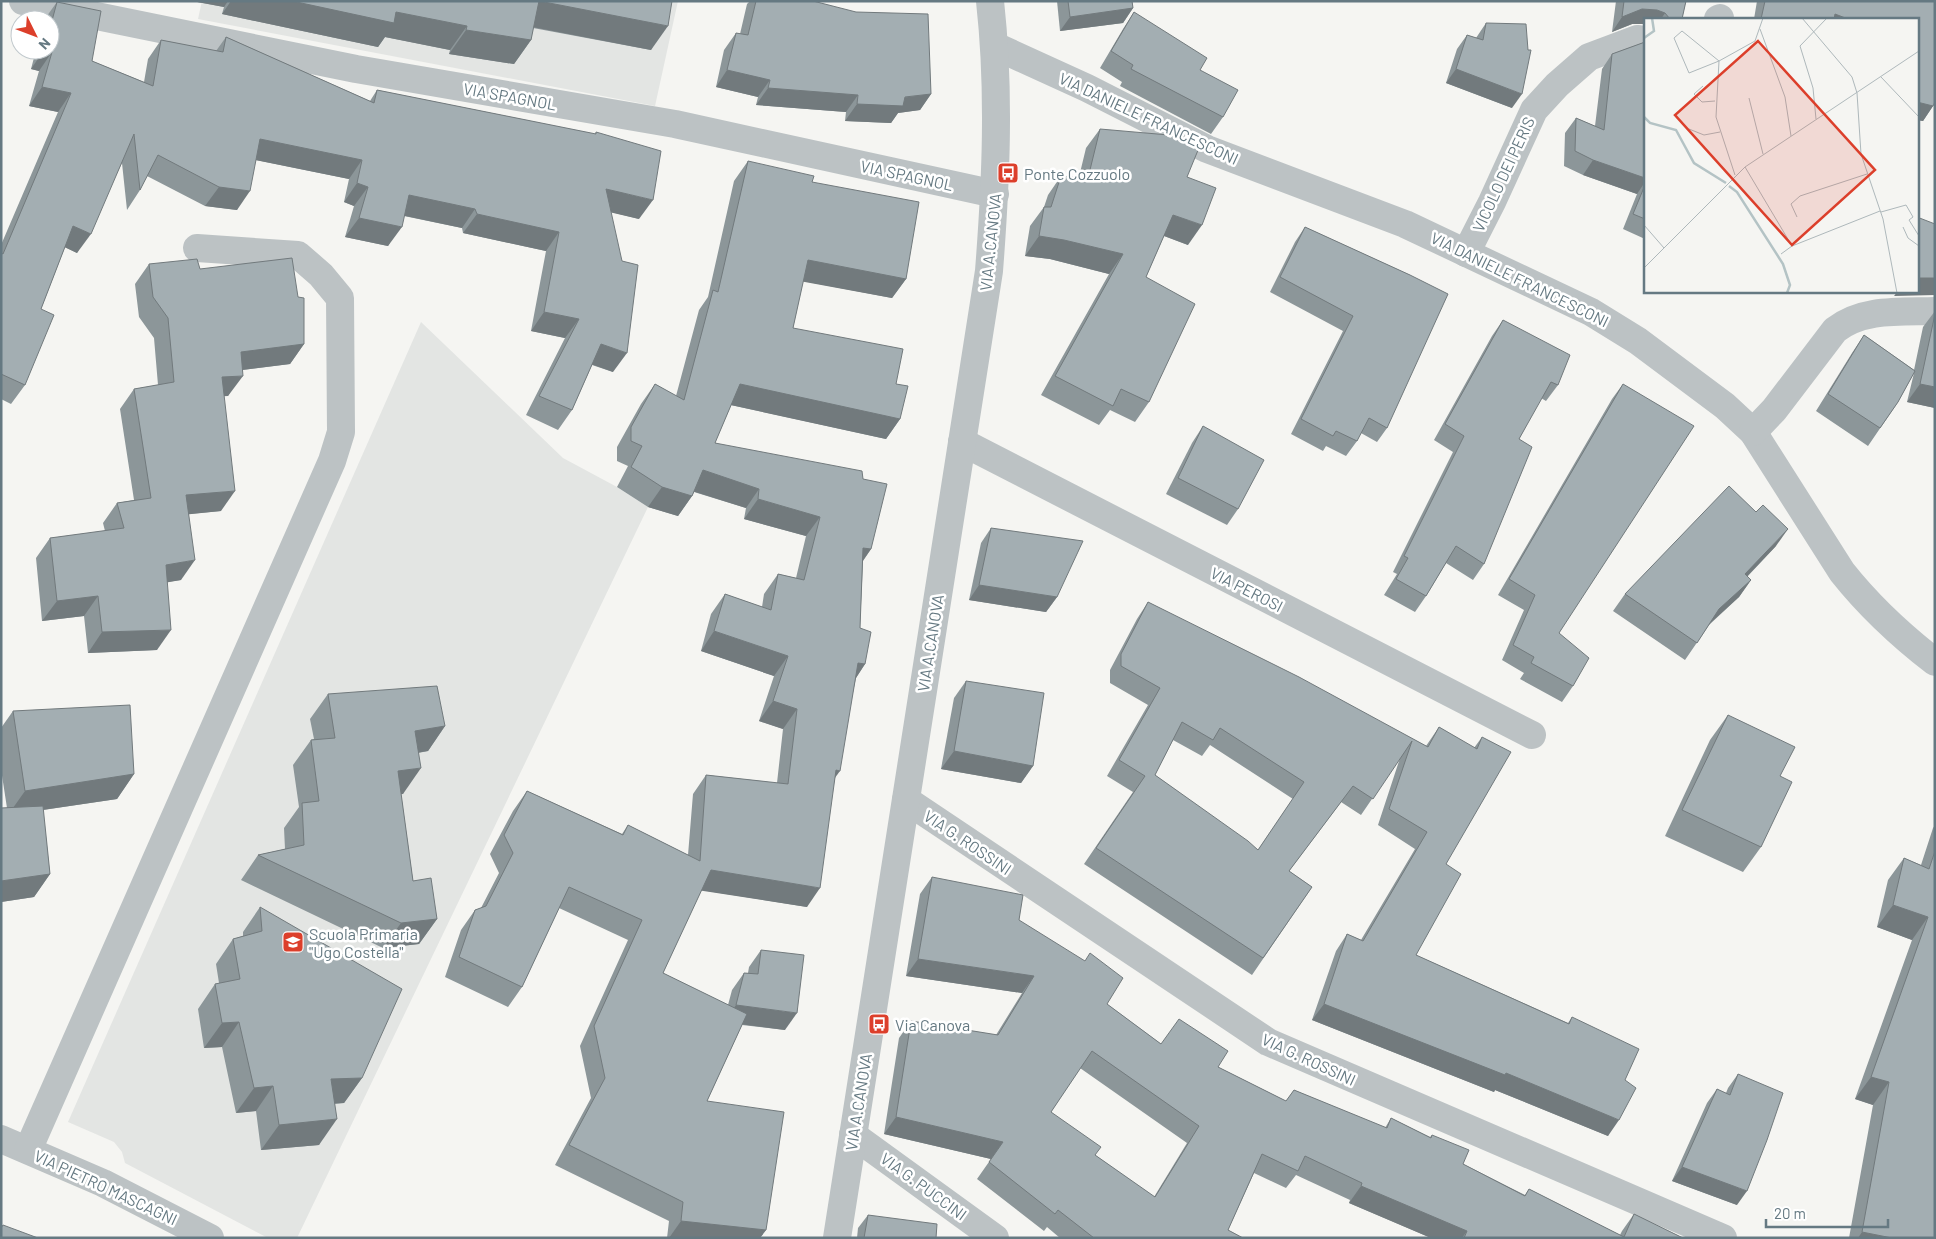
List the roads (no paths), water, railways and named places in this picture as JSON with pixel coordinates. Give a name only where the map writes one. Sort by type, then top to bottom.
[{"type":"street","name":"VIA SPAGNOL","points":[[23,1],[356,70],[675,124],[995,194]]},
{"type":"street","name":"VIA A.CANOVA","points":[[837,1238],[988,271],[995,194],[997,129],[995,46],[990,1]]},
{"type":"street","name":"VICOLO DEI PERIS","points":[[1466,252],[1492,202],[1534,110],[1557,86],[1590,57],[1637,39],[1644,40]]},
{"type":"street","name":"VIA DANIELE FRANCESCONI","points":[[995,46],[1087,88],[1208,149],[1405,224],[1591,312],[1616,326],[1725,406],[1753,432],[1842,572],[1885,620],[1935,662]]},
{"type":"street","points":[[28,1150],[332,461],[341,432],[340,298],[321,275],[298,256],[197,248]]},
{"type":"street","points":[[1753,432],[1774,410],[1835,330],[1845,322],[1861,316],[1876,314],[1935,310]]},
{"type":"street","name":"VIA PEROSI","points":[[962,442],[1532,735]]},
{"type":"street","name":"VIA G. ROSSINI","points":[[906,800],[1268,1042],[1723,1238]]},
{"type":"street","name":"VIA G. PUCCINI","points":[[853,1135],[995,1238]]},
{"type":"street","name":"VIA PIETRO MASCAGNI","points":[[1,1139],[103,1183],[210,1238]]},
{"type":"place","name":"Ponte Cozzuolo","points":[[1008,173]]},
{"type":"place","name":"Scuola Primaria \"Ugo Costella\"","points":[[293,942]]},
{"type":"place","name":"Via Canova","points":[[879,1024]]}]
